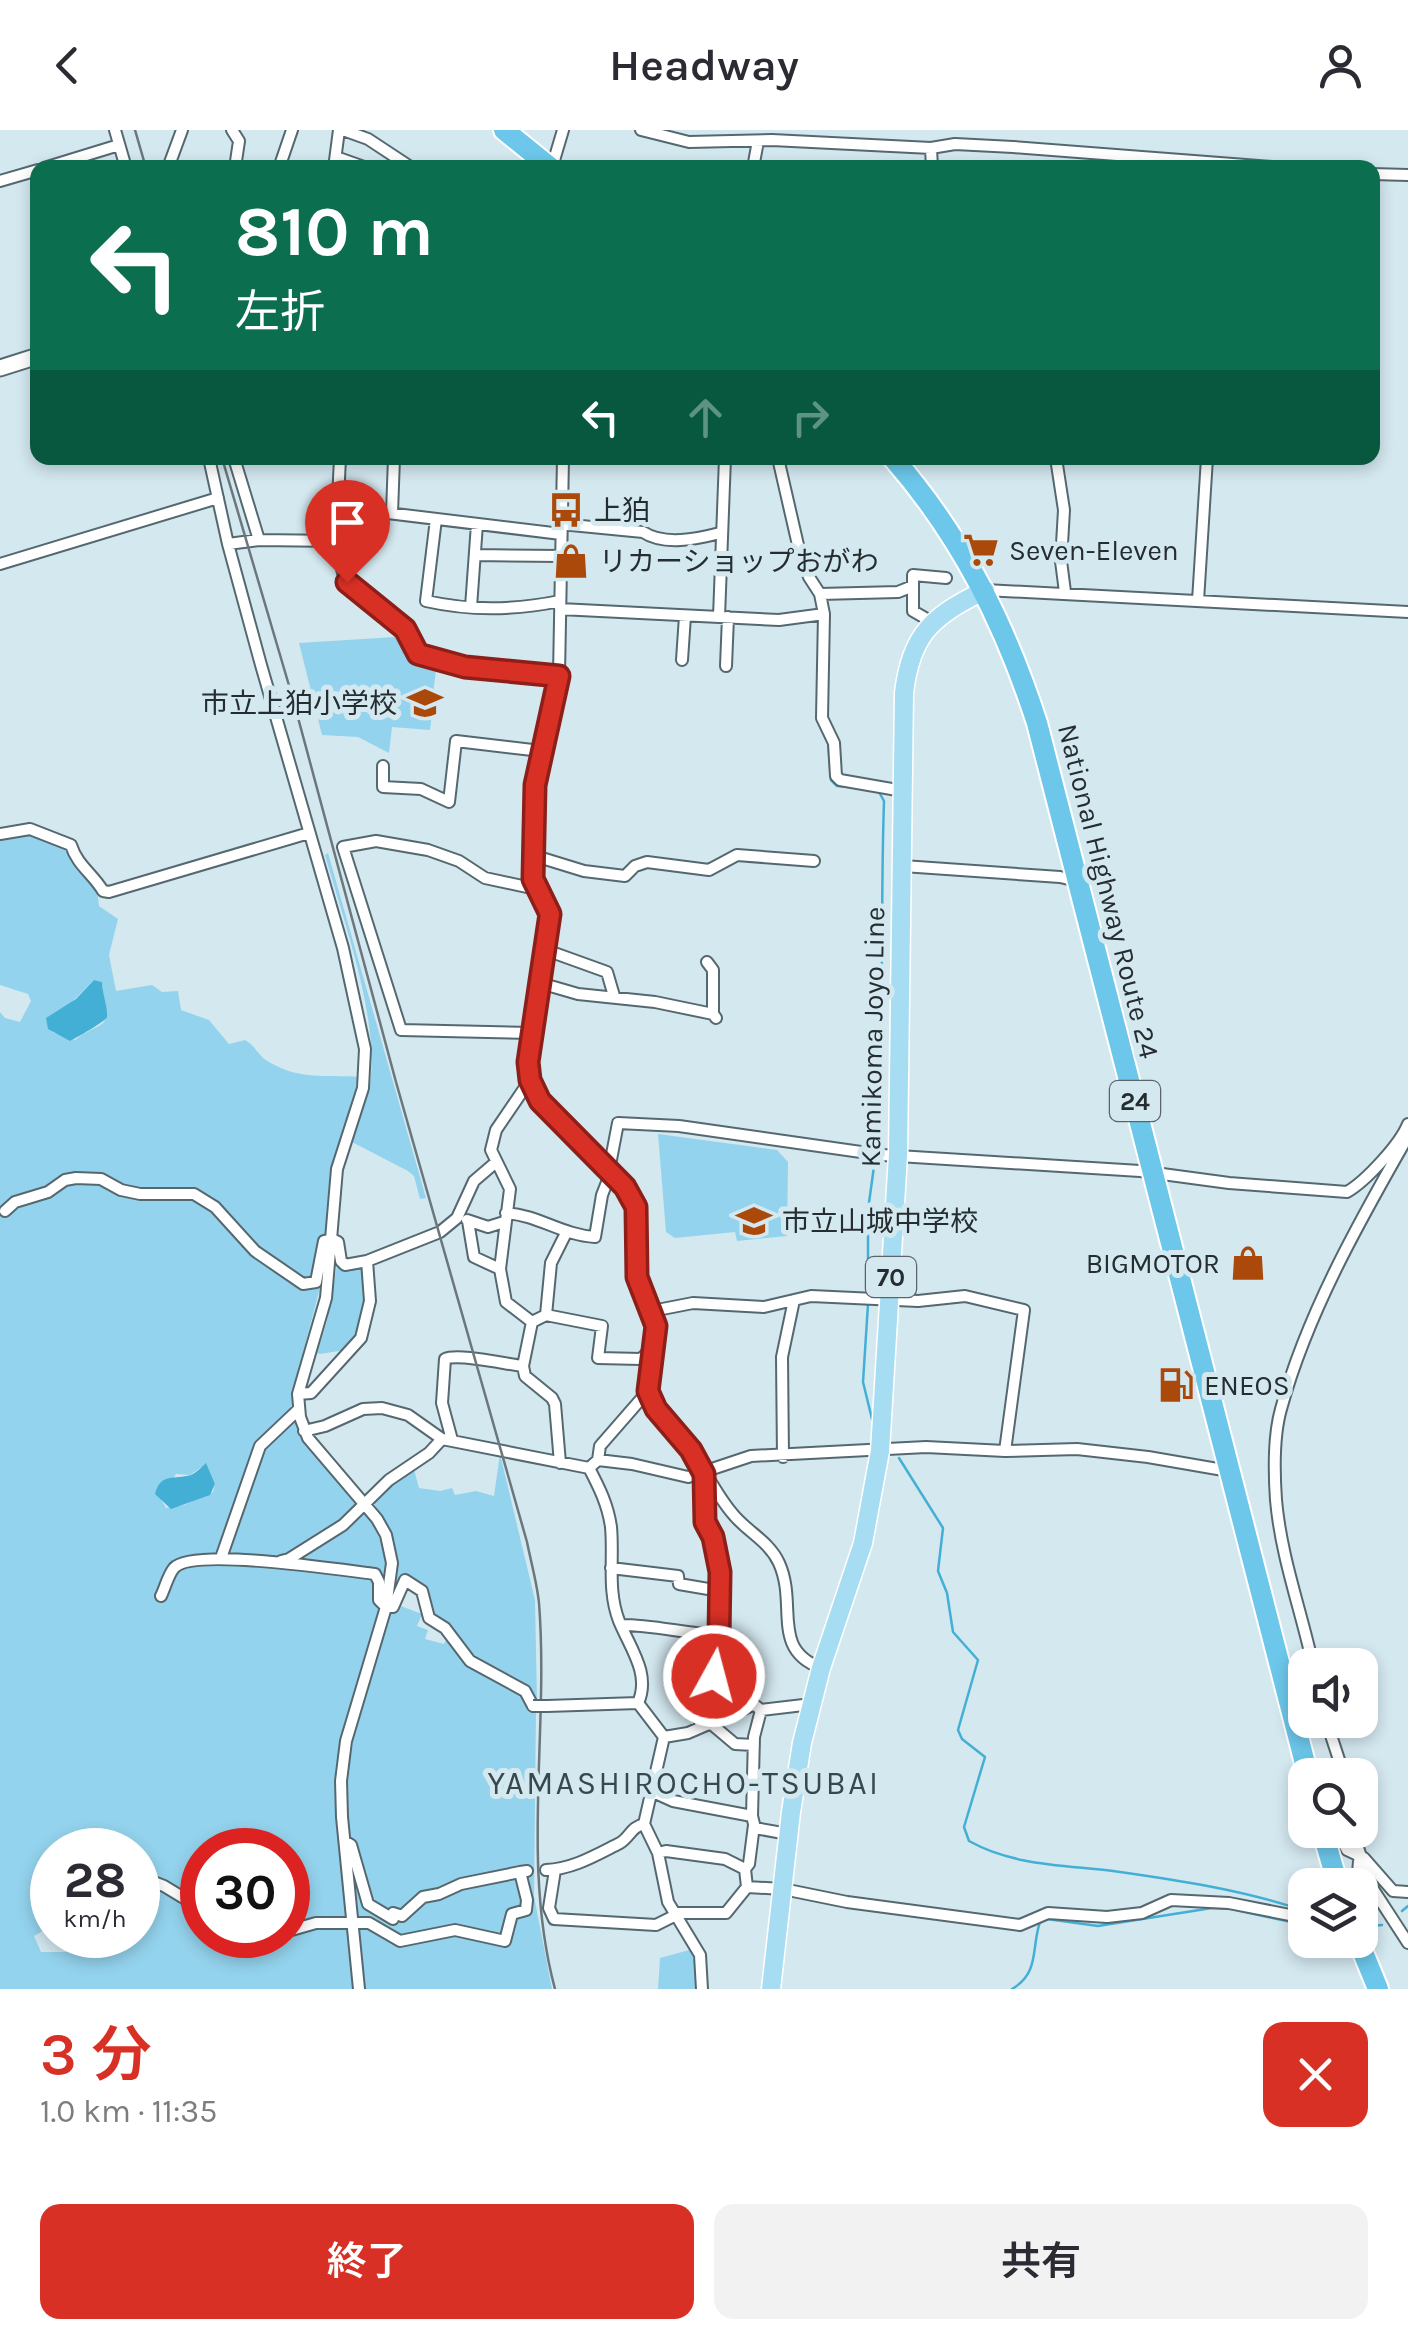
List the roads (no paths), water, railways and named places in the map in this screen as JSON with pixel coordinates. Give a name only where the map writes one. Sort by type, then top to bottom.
[{"type":"highway","points":[[504,130],[541,160]]},
{"type":"highway","name":"National Highway Route 24","points":[[897,465],[954,537],[985,590],[1016,660],[1037,722],[1304,1758]]},
{"type":"highway","points":[[1365,1958],[1378,1989]]},
{"type":"main road","name":"Kamikoma Joyo Line","points":[[771,1989],[802,1743],[821,1668],[863,1543],[880,1451],[874,1299],[903,866],[907,666],[916,644],[932,622],[949,608],[985,590]]},
{"type":"street","points":[[115,130],[124,160]]},
{"type":"street","points":[[171,160],[182,130]]},
{"type":"street","points":[[232,130],[240,141],[236,160]]},
{"type":"street","points":[[282,160],[292,130]]},
{"type":"street","points":[[335,160],[341,130],[368,139],[400,160]]},
{"type":"street","points":[[554,160],[563,130]]},
{"type":"street","points":[[641,130],[689,142],[730,135],[758,141],[806,136],[931,148],[955,144],[1014,146],[1172,160]]},
{"type":"street","points":[[754,160],[758,141]]},
{"type":"street","points":[[68,160],[120,145]]},
{"type":"street","points":[[931,148],[932,160]]},
{"type":"street","points":[[0,181],[30,171]]},
{"type":"street","points":[[1380,174],[1408,174]]},
{"type":"street","points":[[0,368],[30,359]]},
{"type":"street","points":[[211,465],[228,544],[344,948],[366,1058],[363,1088],[337,1169],[326,1298],[298,1394],[304,1431],[382,1527],[391,1553],[386,1607],[346,1741],[341,1799],[359,1989]]},
{"type":"street","points":[[236,465],[259,540]]},
{"type":"street","points":[[340,465],[338,540],[347,582],[405,629],[418,654],[465,667],[559,676]]},
{"type":"street","points":[[392,513],[394,465]]},
{"type":"street","points":[[563,465],[559,676],[535,785],[532,855],[536,888],[550,914],[528,1062],[530,1080],[550,1112],[610,1171],[636,1207],[637,1277],[656,1326],[648,1391],[656,1409],[691,1450],[734,1516],[768,1545],[778,1560],[788,1598],[791,1647],[804,1662],[821,1668]]},
{"type":"street","points":[[724,465],[720,533],[726,666]]},
{"type":"street","points":[[780,465],[798,545],[809,577],[820,594],[824,614],[822,718],[834,744],[836,776],[840,780],[903,791]]},
{"type":"street","points":[[1057,465],[1063,494],[1061,562],[1065,592]]},
{"type":"street","points":[[1198,600],[1207,465]]},
{"type":"street","points":[[0,564],[218,498]]},
{"type":"street","points":[[338,506],[476,524],[643,532],[666,540],[720,533]]},
{"type":"street","points":[[436,519],[426,601],[471,607],[519,609],[560,605],[779,620],[824,614]]},
{"type":"street","points":[[471,607],[476,524]]},
{"type":"street","points":[[228,544],[338,540]]},
{"type":"street","points":[[476,555],[560,556]]},
{"type":"street","points":[[932,622],[913,611],[913,575],[946,578]]},
{"type":"street","points":[[820,594],[898,592],[913,586]]},
{"type":"street","points":[[985,590],[1408,612]]},
{"type":"street","points":[[682,660],[685,616]]},
{"type":"street","points":[[383,766],[383,787],[421,789],[449,802],[456,741],[541,751]]},
{"type":"street","points":[[0,834],[27,829],[71,845],[80,865],[103,891],[109,892],[310,833]]},
{"type":"street","points":[[532,1033],[401,1030],[343,846],[376,841],[428,850],[459,861],[485,878],[536,888]]},
{"type":"street","points":[[532,855],[584,872],[626,876],[635,866],[648,862],[709,870],[737,856],[814,861]]},
{"type":"street","points":[[903,866],[1060,876],[1078,881]]},
{"type":"street","points":[[546,950],[607,972],[614,996]]},
{"type":"street","points":[[540,983],[578,994],[614,996],[714,1016],[712,970],[707,962]]},
{"type":"street","points":[[530,1080],[492,1140],[495,1164],[510,1188],[500,1270],[506,1302],[532,1322]]},
{"type":"street","points":[[464,1217],[488,1227],[505,1218],[528,1215],[566,1233],[594,1236],[618,1123],[679,1126],[883,1154],[1347,1192],[1407,1134]]},
{"type":"street","points":[[1309,1648],[1282,1546],[1276,1500],[1275,1462],[1281,1409],[1328,1290],[1407,1134]]},
{"type":"street","points":[[495,1164],[474,1182],[464,1217],[474,1257],[500,1270]]},
{"type":"street","points":[[4,1211],[15,1202],[76,1178],[101,1179],[121,1190],[140,1194],[194,1194],[215,1207],[255,1250],[309,1286],[318,1280],[324,1241],[338,1242],[343,1263],[348,1266],[429,1239],[464,1217]]},
{"type":"street","points":[[546,1315],[546,1281],[554,1250],[566,1233]]},
{"type":"street","points":[[298,1394],[311,1393],[362,1338],[370,1301],[367,1260]]},
{"type":"street","points":[[652,1311],[693,1303],[764,1306],[811,1296],[965,1296],[1024,1310],[1005,1451]]},
{"type":"street","points":[[783,1457],[782,1358],[794,1300]]},
{"type":"street","points":[[532,1322],[546,1315],[602,1326],[598,1358],[642,1359],[653,1347]]},
{"type":"street","points":[[532,1322],[523,1366],[528,1380],[552,1398],[560,1462]]},
{"type":"street","points":[[447,1439],[442,1403],[445,1359],[456,1355],[523,1366]]},
{"type":"street","points":[[638,1703],[642,1670],[610,1590],[609,1514],[594,1464],[600,1446],[648,1391]]},
{"type":"street","points":[[304,1431],[370,1407],[402,1412],[447,1439],[560,1462],[632,1464],[688,1477],[740,1458],[926,1447],[1077,1450],[1148,1457],[1230,1472]]},
{"type":"street","points":[[221,1558],[260,1446],[299,1410]]},
{"type":"street","points":[[269,1563],[289,1559],[330,1534],[389,1480],[447,1439]]},
{"type":"street","points":[[704,1474],[705,1522],[716,1548],[719,1635],[714,1676],[710,1684],[694,1684],[691,1694],[705,1724],[735,1744],[754,1745]]},
{"type":"street","points":[[161,1596],[175,1567],[190,1559],[221,1558],[375,1574],[379,1600],[386,1607],[392,1607],[405,1580],[418,1586],[429,1618],[445,1628],[470,1661],[525,1691],[533,1706],[638,1703]]},
{"type":"street","points":[[611,1568],[678,1576],[679,1584],[720,1591]]},
{"type":"street","points":[[622,1626],[719,1635]]},
{"type":"street","points":[[714,1676],[741,1684],[757,1708],[753,1820],[749,1864],[744,1869]]},
{"type":"street","points":[[638,1703],[664,1737],[644,1824],[658,1854],[666,1894],[700,1955],[702,1989]]},
{"type":"street","points":[[664,1737],[688,1733],[757,1708],[812,1704]]},
{"type":"street","points":[[653,1792],[673,1801],[753,1820],[764,1831],[788,1834]]},
{"type":"street","points":[[644,1824],[631,1830],[625,1841],[600,1850],[581,1863],[550,1870],[550,1908],[554,1919],[656,1926],[675,1912]]},
{"type":"street","points":[[310,1925],[369,1923],[400,1942],[455,1930],[505,1941],[512,1914],[526,1910],[524,1871],[460,1884],[424,1897],[402,1916],[393,1914],[393,1919],[368,1904],[355,1853],[344,1842]]},
{"type":"street","points":[[1345,1848],[1376,1869],[1394,1891],[1408,1892]]},
{"type":"street","points":[[1357,1848],[1381,1906],[1408,1943]]},
{"type":"street","points":[[658,1854],[666,1851],[701,1855],[744,1869]]},
{"type":"street","points":[[1358,1868],[1359,1856]]},
{"type":"street","points":[[675,1912],[726,1913],[747,1887],[744,1869]]},
{"type":"street","points":[[747,1887],[783,1888],[847,1902],[1020,1925],[1048,1913],[1142,1914],[1172,1900],[1230,1903],[1288,1913]]},
{"type":"waterway","points":[[828,741],[831,780],[837,786],[851,787]]},
{"type":"waterway","points":[[875,1151],[884,801],[879,792]]},
{"type":"waterway","points":[[868,1296],[868,1210],[875,1159]]},
{"type":"waterway","points":[[868,1304],[863,1382],[872,1419]]},
{"type":"waterway","points":[[899,1458],[943,1528],[938,1571],[947,1593],[953,1632],[978,1660],[958,1730],[962,1739],[985,1757],[964,1827],[969,1841],[1021,1860],[1186,1882],[1288,1906]]},
{"type":"waterway","points":[[1402,1911],[1408,1906]]},
{"type":"waterway","points":[[1012,1989],[1031,1968],[1040,1922],[1047,1919],[1098,1926],[1212,1908],[1288,1921]]},
{"type":"waterway","points":[[1378,1925],[1382,1925]]},
{"type":"railway","points":[[135,130],[144,160]]},
{"type":"railway","points":[[224,465],[293,699],[534,1572],[541,1651],[540,1893],[555,1989]]},
{"type":"place","name":"上狛","points":[[566,510]]},
{"type":"place","name":"Seven-Eleven","points":[[981,550]]},
{"type":"place","name":"リカーショップおがわ","points":[[571,561]]},
{"type":"place","name":"市立上狛小学校","points":[[425,703]]},
{"type":"place","name":"市立山城中学校","points":[[754,1221]]},
{"type":"place","name":"BIGMOTOR","points":[[1248,1263]]},
{"type":"place","name":"ENEOS","points":[[1176,1385]]},
{"type":"district","name":"YAMASHIROCHO-TSUBAI","points":[[684,1783]]}]
